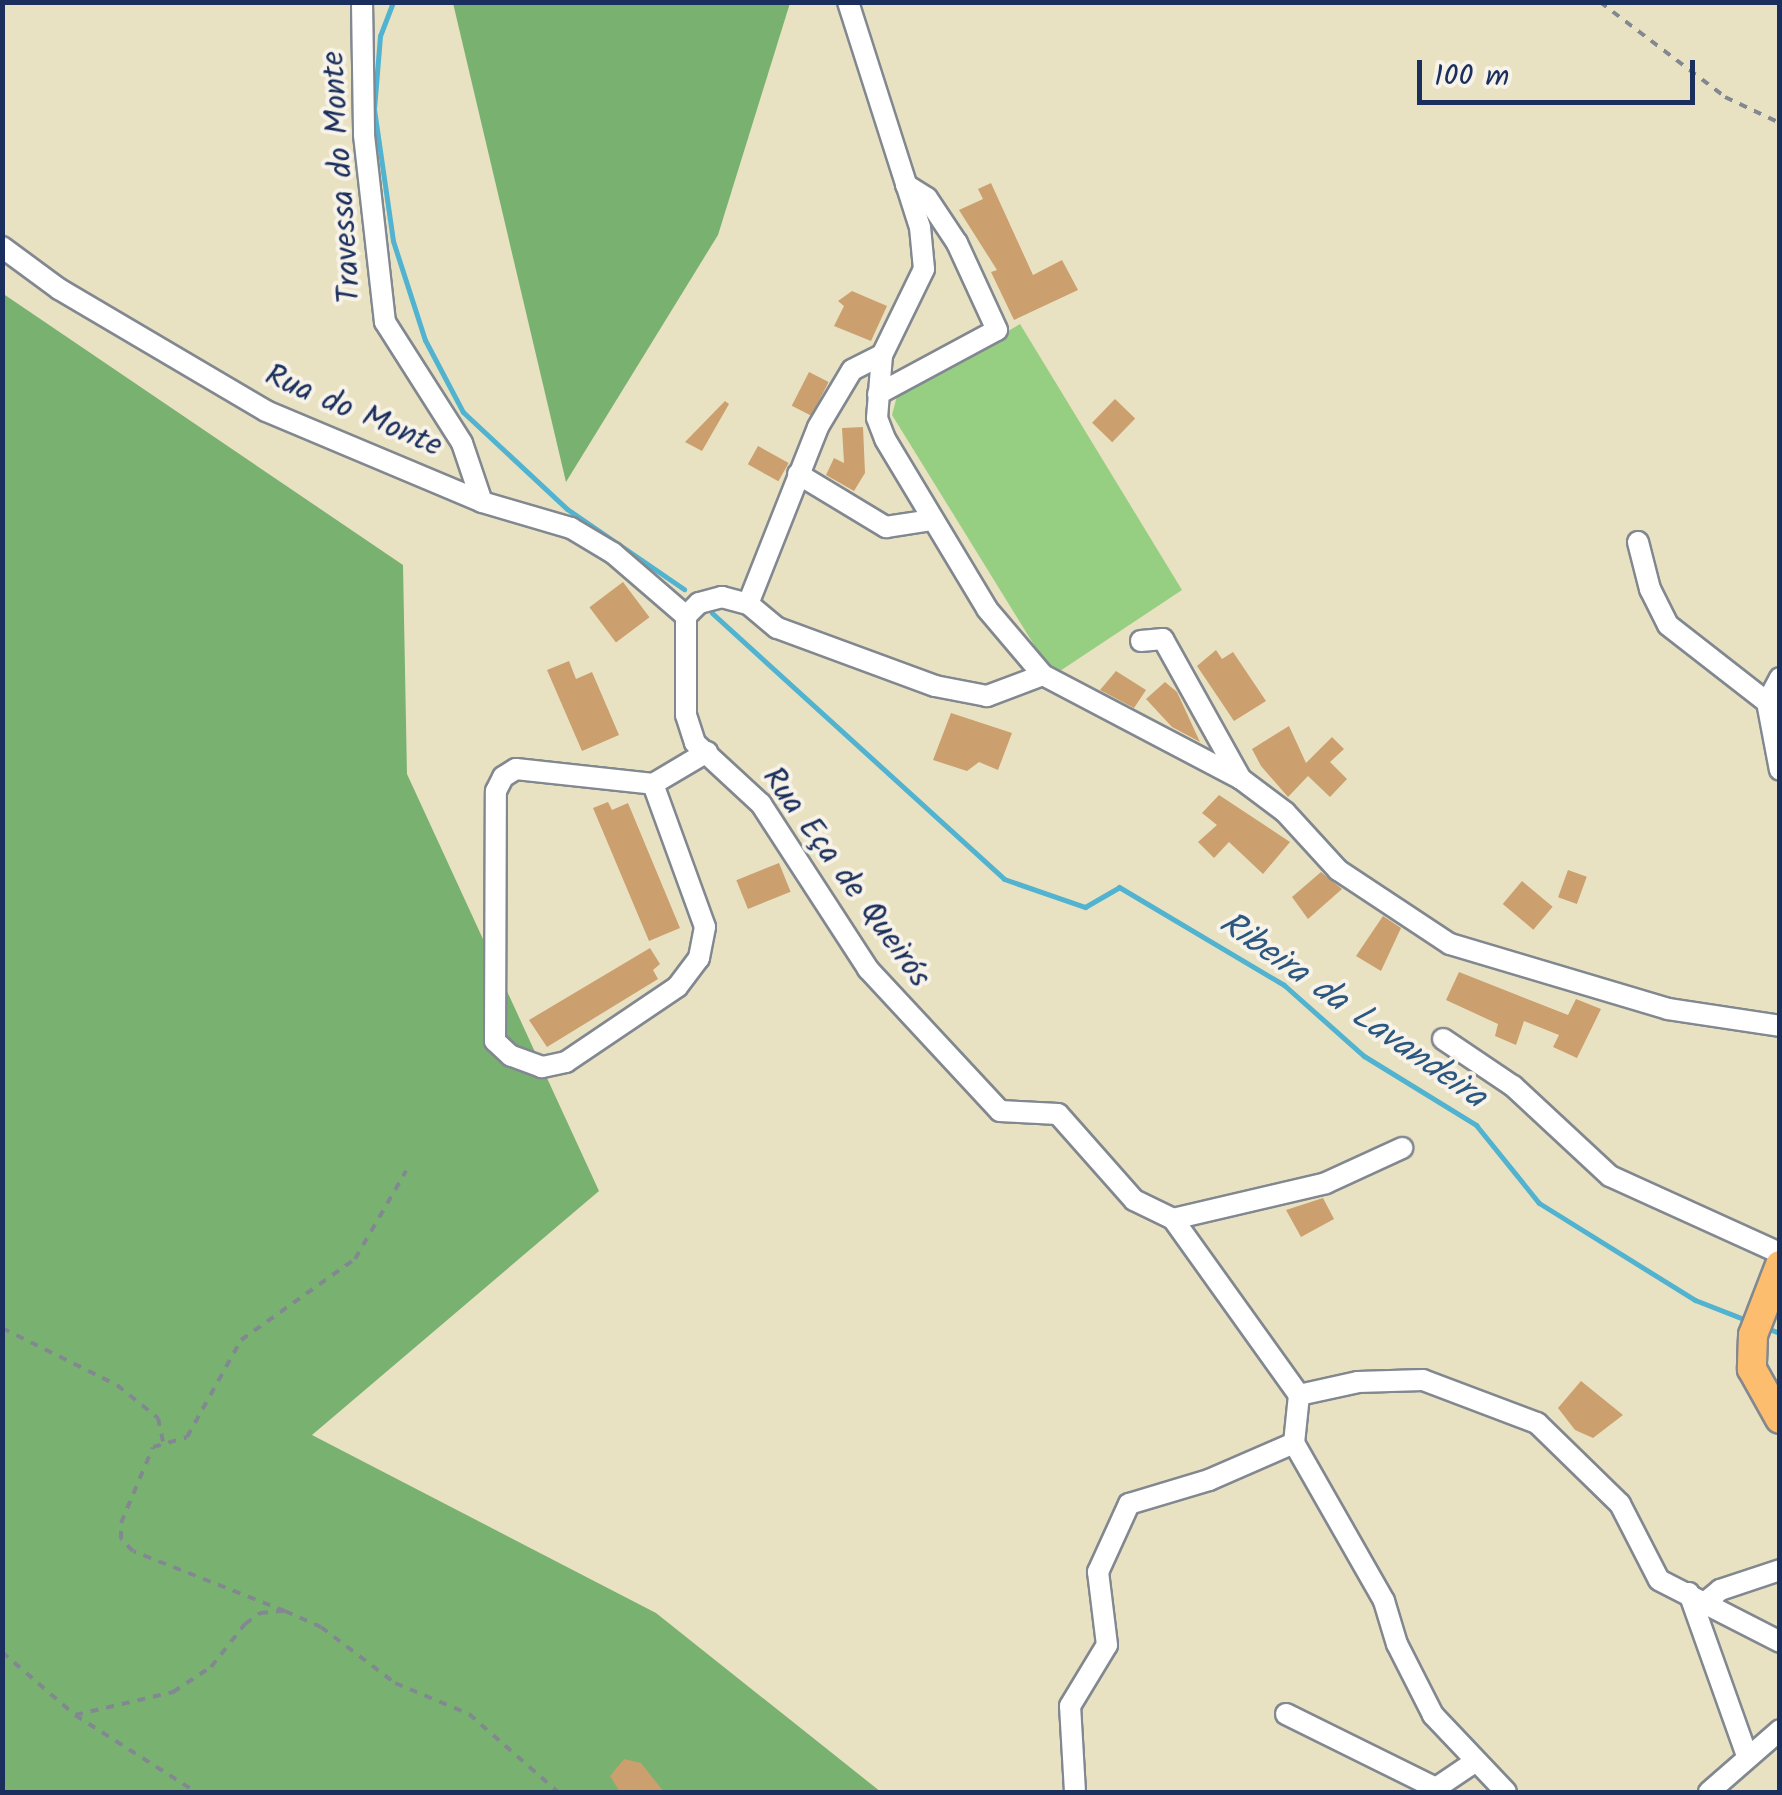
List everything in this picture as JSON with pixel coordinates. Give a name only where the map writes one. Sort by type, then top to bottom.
[{"type":"main road","points":[[1780,1265],[1757,1324],[1756,1381],[1780,1419]]},
{"type":"street","name":"Travessa do Monte","points":[[362,2],[364,136],[384,322],[462,443],[482,502]]},
{"type":"street","points":[[848,2],[906,184],[924,269],[882,355],[876,418],[987,609],[1044,675],[1241,779],[1285,812],[1338,870],[1450,944],[1668,1009],[1780,1026]]},
{"type":"street","points":[[878,394],[996,330],[957,243],[927,198],[906,184]]},
{"type":"street","name":"Rua do Monte","points":[[2,247],[186,368],[266,411],[482,502],[571,528],[613,554],[686,616]]},
{"type":"street","points":[[748,604],[798,474],[852,370],[882,355]]},
{"type":"street","points":[[798,474],[886,526],[932,520]]},
{"type":"street","points":[[1638,542],[1668,625],[1767,702]]},
{"type":"street","points":[[686,616],[699,603],[722,597],[748,604],[776,628],[935,686],[987,696],[1044,675]]},
{"type":"street","name":"Rua Eça de Queirós","points":[[686,616],[686,715],[695,743],[761,804],[868,969],[1000,1111],[1058,1114],[1134,1200],[1173,1218],[1299,1396]]},
{"type":"street","points":[[1141,640],[1162,639],[1241,779]]},
{"type":"street","points":[[1780,678],[1767,702],[1780,770]]},
{"type":"street","points":[[653,784],[705,927],[699,958],[677,987],[566,1062],[542,1067],[511,1056],[494,1040],[496,791],[503,776],[516,770],[653,784],[706,752]]},
{"type":"street","points":[[1443,1039],[1512,1086],[1610,1176],[1780,1253]]},
{"type":"street","points":[[1173,1218],[1326,1183],[1402,1148]]},
{"type":"street","points":[[1506,1792],[1473,1763],[1433,1715],[1397,1644],[1384,1601],[1294,1443],[1299,1396],[1358,1382],[1423,1380],[1537,1423],[1620,1504],[1659,1580],[1780,1642]]},
{"type":"street","points":[[1075,1792],[1070,1706],[1108,1644],[1098,1572],[1129,1504],[1208,1480],[1294,1443]]},
{"type":"street","points":[[1698,1597],[1780,1570]]},
{"type":"street","points":[[1698,1597],[1747,1756]]},
{"type":"street","points":[[1286,1714],[1436,1788],[1473,1763]]},
{"type":"street","points":[[1708,1792],[1780,1730]]},
{"type":"path","points":[[1600,2],[1725,96],[1780,123]]},
{"type":"path","points":[[406,1171],[355,1259],[241,1340],[187,1437],[153,1447],[121,1524],[121,1539],[133,1551],[320,1627],[396,1683],[469,1714],[504,1737],[558,1792]]},
{"type":"path","points":[[2,1328],[117,1385],[158,1418],[163,1442]]},
{"type":"path","points":[[75,1716],[173,1692],[197,1680],[260,1613],[284,1611]]},
{"type":"path","points":[[2,1652],[75,1716],[196,1792]]},
{"type":"green space","points":[[453,3],[790,3],[718,235],[566,482]]},
{"type":"green space","points":[[2,293],[403,565],[407,774],[599,1191],[312,1435],[656,1613],[881,1792],[3,1792]]},
{"type":"green space","points":[[1020,324],[1182,590],[1060,671],[1044,661],[892,415],[897,396]]},
{"type":"building","points":[[991,183],[1033,275],[1062,260],[1078,290],[1014,320],[991,272],[997,270],[959,210],[983,199],[978,189]]},
{"type":"building","points":[[852,291],[887,306],[871,341],[834,326],[844,306],[838,301]]},
{"type":"building","points":[[809,372],[829,382],[811,416],[792,406]]},
{"type":"building","points":[[1115,399],[1135,418],[1112,442],[1092,423]]},
{"type":"building","points":[[725,401],[729,404],[702,451],[685,442]]},
{"type":"building","points":[[863,427],[865,473],[854,491],[826,475],[834,458],[844,463],[842,428]]},
{"type":"building","points":[[758,446],[789,463],[778,481],[748,464]]},
{"type":"building","points":[[623,582],[649,617],[616,642],[589,607]]},
{"type":"building","points":[[1216,650],[1222,659],[1233,652],[1266,701],[1234,721],[1197,666]]},
{"type":"building","points":[[569,661],[576,679],[592,672],[619,735],[582,751],[547,670]]},
{"type":"building","points":[[1116,671],[1146,690],[1134,708],[1100,690]]},
{"type":"building","points":[[1165,682],[1177,692],[1200,742],[1172,727],[1146,699]]},
{"type":"building","points":[[951,713],[1012,733],[998,770],[979,762],[967,771],[933,760]]},
{"type":"building","points":[[1289,726],[1306,763],[1332,737],[1344,749],[1330,762],[1347,779],[1330,797],[1308,776],[1288,797],[1261,766],[1252,749]]},
{"type":"building","points":[[1219,795],[1290,842],[1263,874],[1229,842],[1214,858],[1198,842],[1217,825],[1202,813]]},
{"type":"building","points":[[608,802],[612,810],[628,803],[680,928],[649,941],[593,808]]},
{"type":"building","points":[[779,863],[791,892],[748,909],[736,880]]},
{"type":"building","points":[[1568,870],[1587,877],[1577,904],[1558,897]]},
{"type":"building","points":[[1321,872],[1342,889],[1308,919],[1292,897]]},
{"type":"building","points":[[1522,881],[1553,907],[1533,930],[1503,904]]},
{"type":"building","points":[[1383,916],[1401,928],[1381,971],[1356,956]]},
{"type":"building","points":[[650,948],[660,964],[653,970],[658,979],[547,1047],[529,1020]]},
{"type":"building","points":[[1459,972],[1568,1015],[1576,999],[1601,1009],[1577,1058],[1553,1047],[1559,1035],[1524,1021],[1516,1045],[1495,1036],[1498,1024],[1446,1000]]},
{"type":"building","points":[[1323,1198],[1334,1219],[1301,1237],[1286,1210]]},
{"type":"building","points":[[1581,1381],[1623,1415],[1593,1438],[1575,1430],[1558,1408]]},
{"type":"building","points":[[624,1759],[641,1763],[664,1792],[620,1792],[610,1776]]},
{"type":"waterway","name":"Ribeira da Lavandeira","points":[[393,2],[380,36],[374,109],[393,241],[425,340],[463,412],[567,509],[684,589]]},
{"type":"waterway","name":"Ribeira da Lavandeira","points":[[712,613],[1004,879],[1085,907],[1119,887],[1284,985],[1364,1056],[1476,1125],[1539,1203],[1695,1300],[1749,1321]]},
{"type":"waterway","name":"Ribeira da Lavandeira","points":[[1764,1327],[1780,1333]]}]
